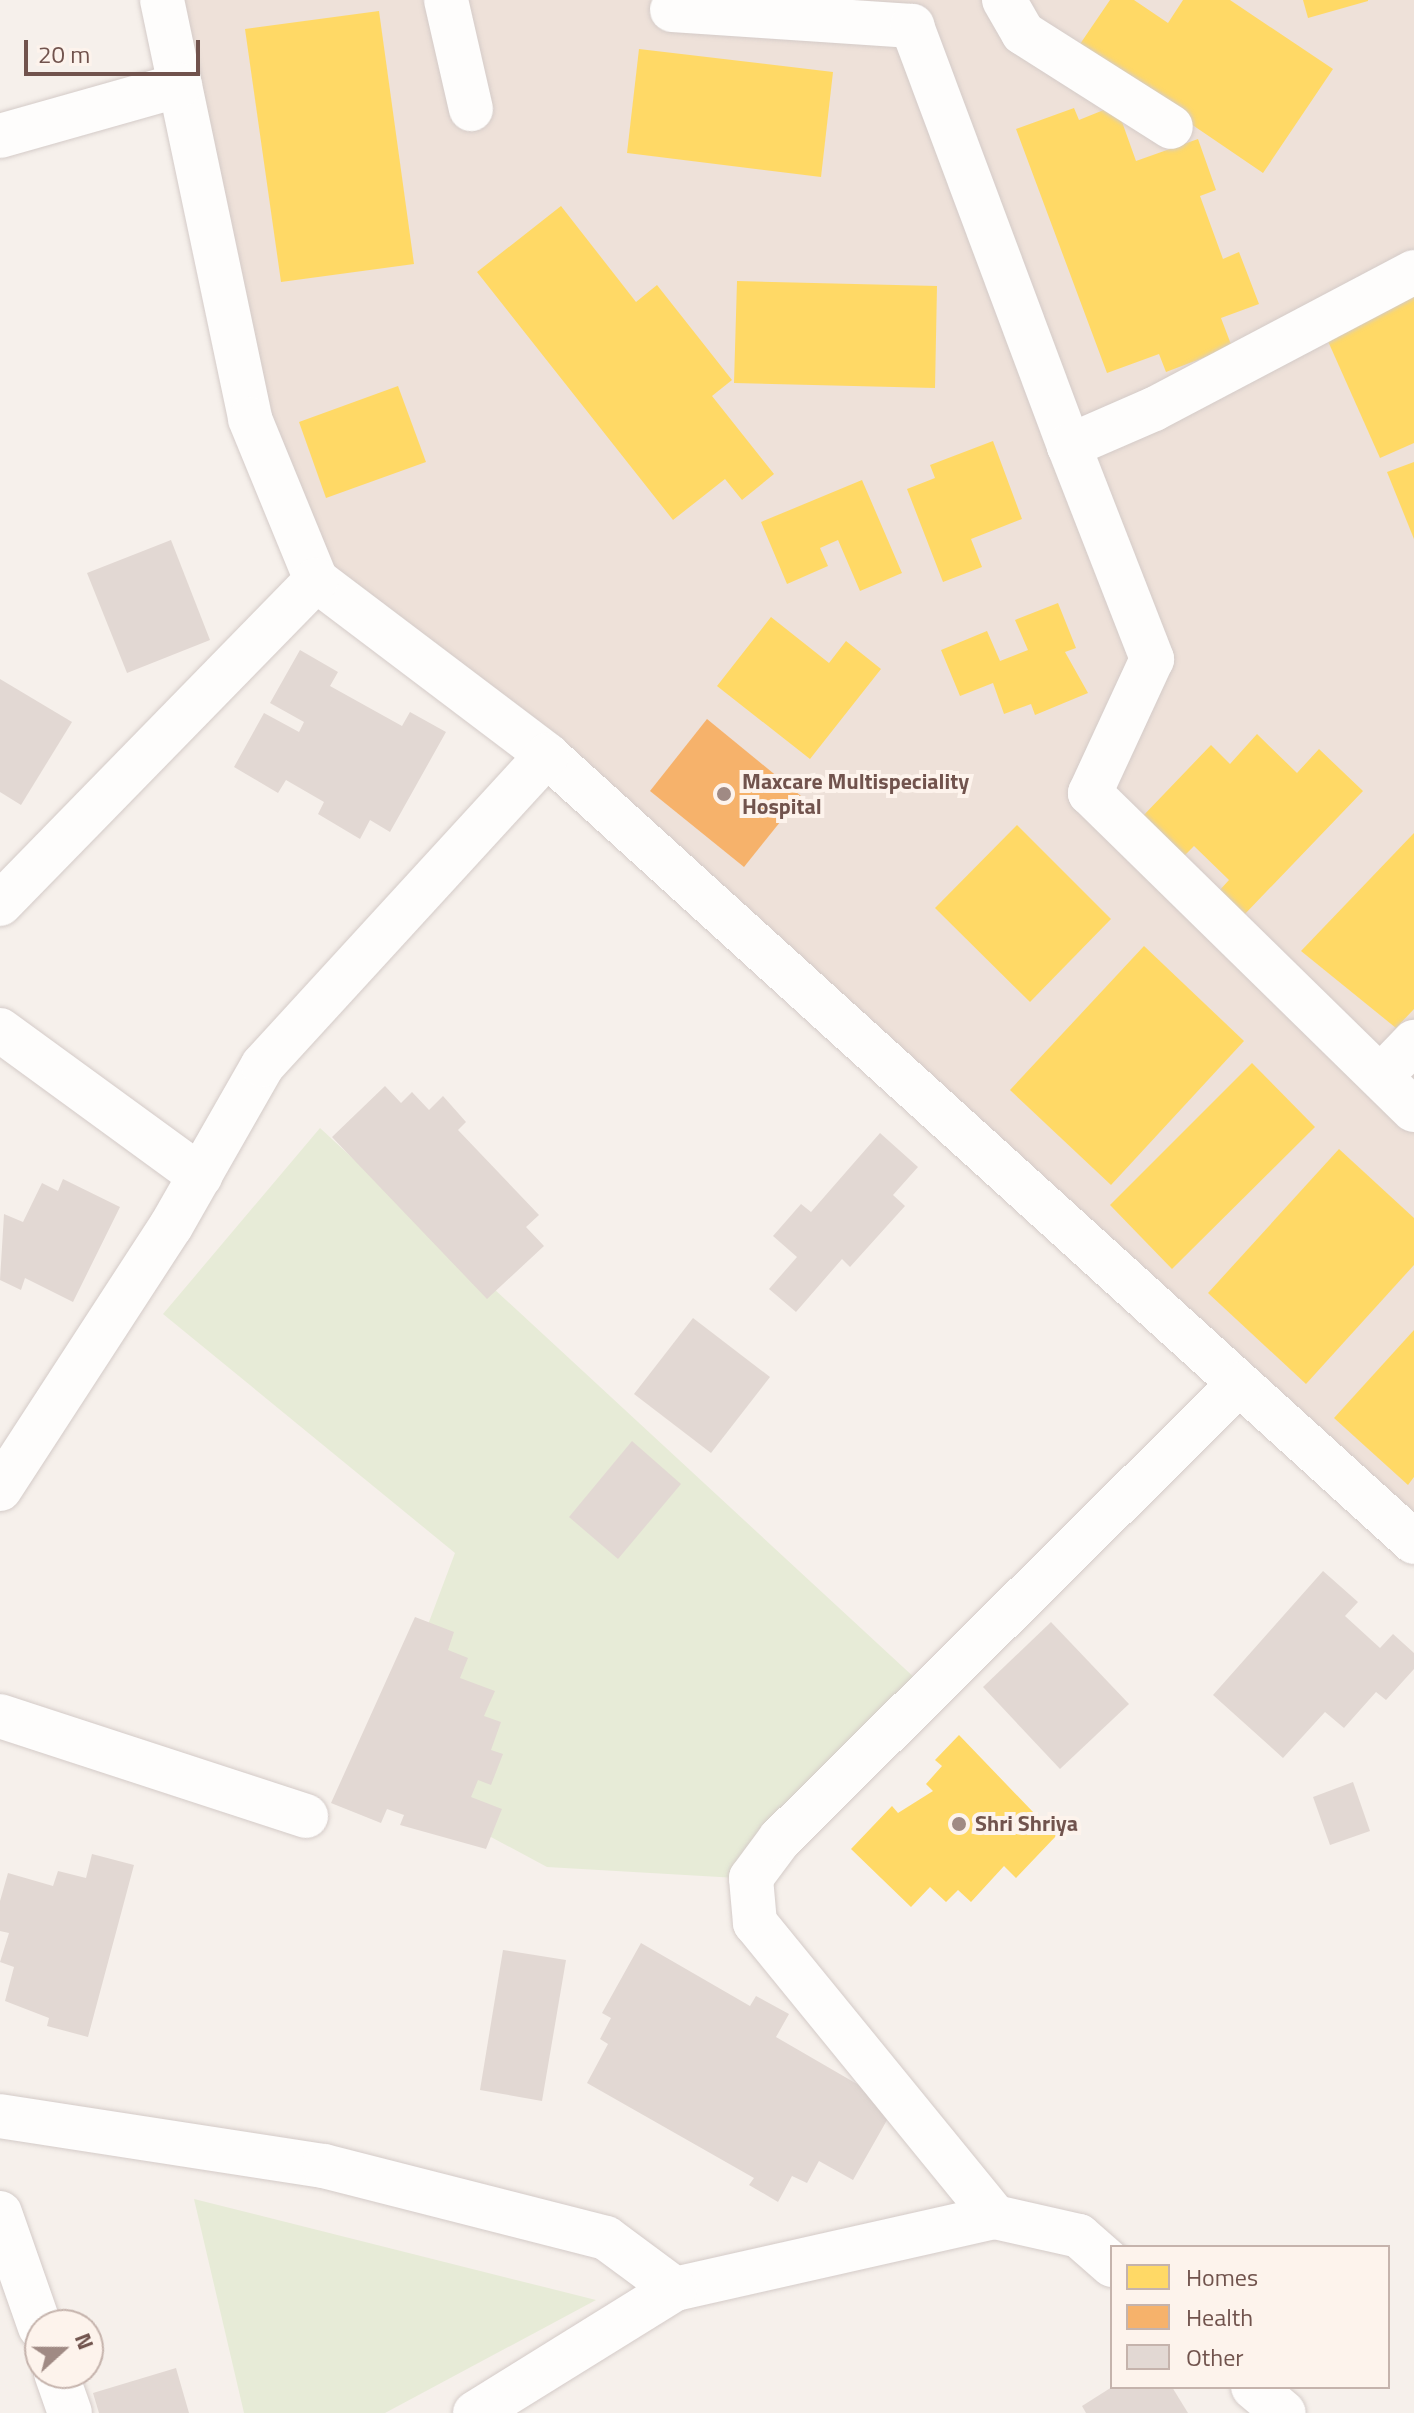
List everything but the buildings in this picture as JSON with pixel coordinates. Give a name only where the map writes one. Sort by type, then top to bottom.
[{"type":"street","points":[[162,0],[250,419],[316,580],[547,755],[1414,1542]]},
{"type":"street","points":[[446,0],[471,109]]},
{"type":"street","points":[[1004,0],[1023,33],[1171,127]]},
{"type":"street","points":[[672,10],[922,13],[1069,446],[1152,659],[1090,793],[1383,1074],[1414,1110]]},
{"type":"street","points":[[0,136],[180,85]]},
{"type":"street","points":[[1069,446],[1154,409],[1414,272]]},
{"type":"street","points":[[0,904],[316,580]]},
{"type":"street","points":[[0,1489],[200,1176],[263,1065],[547,755]]},
{"type":"street","points":[[0,1030],[200,1176]]},
{"type":"street","points":[[1383,1074],[1414,1042]]},
{"type":"street","points":[[995,2217],[755,1923],[751,1878],[780,1839],[1239,1384]]},
{"type":"street","points":[[0,1716],[306,1816]]},
{"type":"street","points":[[0,2116],[324,2166],[606,2238],[675,2289]]},
{"type":"street","points":[[0,2213],[34,2309]]},
{"type":"street","points":[[475,2413],[675,2289],[995,2217],[1079,2236],[1110,2263]]},
{"type":"street","points":[[62,2389],[70,2413]]},
{"type":"street","points":[[1255,2389],[1284,2413]]},
{"type":"shaded area","points":[[161,0],[1414,0],[1414,1550],[316,554],[246,385]]},
{"type":"green space","points":[[320,1128],[930,1692],[737,1878],[547,1867],[372,1773],[455,1553],[163,1314]]},
{"type":"green space","points":[[194,2199],[596,2300],[385,2413],[244,2413]]},
{"type":"place","name":"Maxcare Multispeciality Hospital","points":[[724,794]]},
{"type":"place","name":"Shri Shriya","points":[[959,1824]]}]
